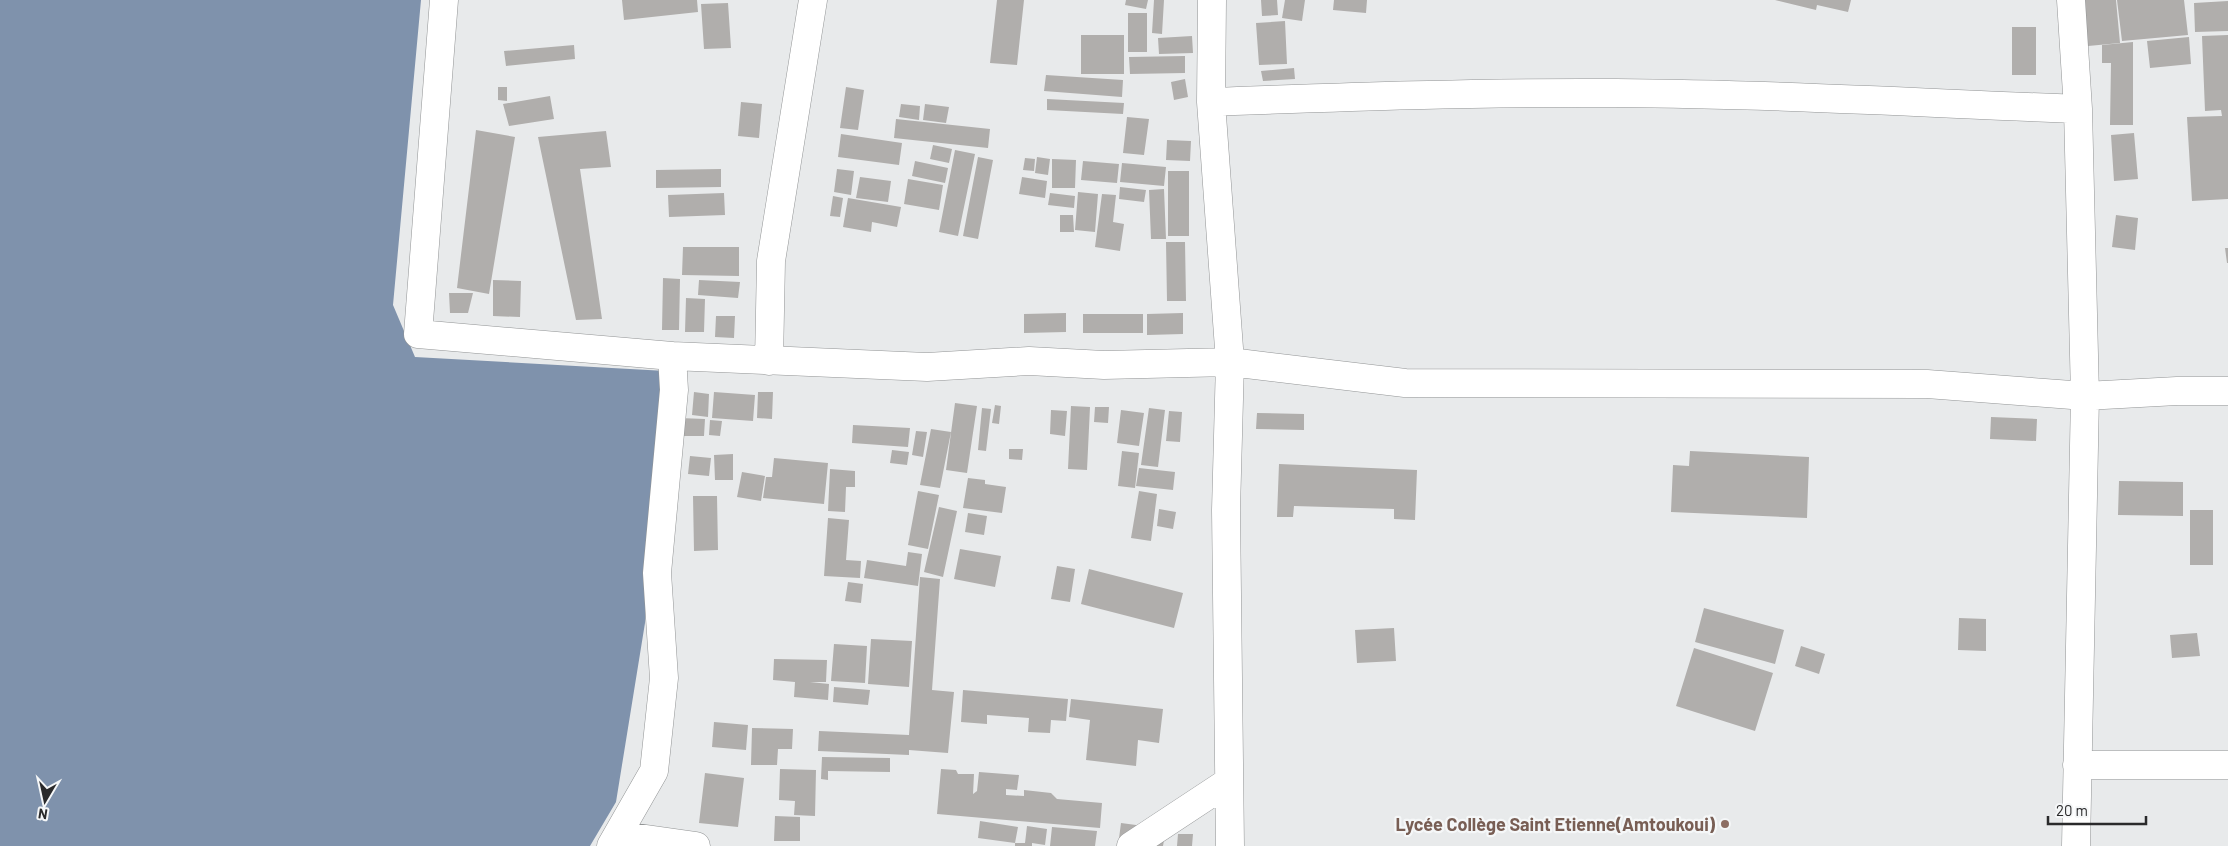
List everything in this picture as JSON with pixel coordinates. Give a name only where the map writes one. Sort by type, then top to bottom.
[{"type":"street","points":[[444,0],[418,334],[672,356],[769,361],[927,366],[1030,362],[1104,364],[1230,362],[1404,383],[1927,384],[2085,396],[2177,391],[2228,391]]},
{"type":"street","points":[[769,361],[772,261],[813,0]]},
{"type":"street","points":[[1212,0],[1211,102],[1230,362],[1226,510],[1230,846]]},
{"type":"street","points":[[2070,0],[2078,109],[2085,396],[2076,846]]},
{"type":"street","points":[[1211,102],[1431,95],[1614,93],[1735,95],[2078,109]]},
{"type":"street","points":[[672,356],[674,390],[657,573],[664,678],[654,770],[614,840],[696,846]]},
{"type":"street","points":[[2077,765],[2228,765]]},
{"type":"street","points":[[1132,846],[1228,782]]},
{"type":"water","points":[[0,0],[421,0],[393,305],[415,357],[666,371],[645,623],[616,802],[590,846],[0,846]]},
{"type":"building","points":[[622,0],[697,0],[698,12],[624,20]]},
{"type":"building","points":[[997,0],[1024,0],[1017,65],[990,63]]},
{"type":"building","points":[[1126,0],[1148,0],[1146,9],[1125,5]]},
{"type":"building","points":[[1154,0],[1164,0],[1162,34],[1152,33]]},
{"type":"building","points":[[1261,0],[1277,0],[1278,15],[1262,16]]},
{"type":"building","points":[[1285,0],[1305,0],[1302,21],[1282,18]]},
{"type":"building","points":[[1334,0],[1367,0],[1366,13],[1333,10]]},
{"type":"building","points":[[1775,0],[1851,0],[1848,12],[1817,5],[1816,10]]},
{"type":"building","points":[[2083,0],[2116,0],[2120,43],[2088,46]]},
{"type":"building","points":[[2117,0],[2184,0],[2188,35],[2122,41]]},
{"type":"building","points":[[2228,1],[2228,31],[2195,32],[2194,3]]},
{"type":"building","points":[[728,3],[731,48],[704,49],[701,4]]},
{"type":"building","points":[[1128,13],[1147,13],[1147,52],[1128,52]]},
{"type":"building","points":[[1285,21],[1287,64],[1259,65],[1256,23]]},
{"type":"building","points":[[2012,27],[2036,27],[2036,75],[2012,75]]},
{"type":"building","points":[[1081,35],[1124,35],[1124,74],[1081,74]]},
{"type":"building","points":[[2228,35],[2228,199],[2192,201],[2187,117],[2222,116],[2221,110],[2205,111],[2202,36]]},
{"type":"building","points":[[1192,36],[1193,53],[1159,54],[1158,38]]},
{"type":"building","points":[[2189,37],[2191,64],[2150,68],[2147,41]]},
{"type":"building","points":[[2133,42],[2133,125],[2110,125],[2111,63],[2102,63],[2102,45]]},
{"type":"building","points":[[574,45],[575,59],[506,66],[504,51]]},
{"type":"building","points":[[1185,56],[1185,73],[1130,74],[1129,57]]},
{"type":"building","points":[[1294,68],[1295,79],[1263,81],[1261,71]]},
{"type":"building","points":[[1046,75],[1123,80],[1122,97],[1044,91]]},
{"type":"building","points":[[1185,79],[1188,97],[1174,100],[1171,82]]},
{"type":"building","points":[[498,87],[507,87],[507,101],[498,100]]},
{"type":"building","points":[[846,87],[864,90],[858,130],[840,128]]},
{"type":"building","points":[[550,96],[554,119],[509,126],[503,104]]},
{"type":"building","points":[[1047,99],[1124,103],[1123,114],[1047,110]]},
{"type":"building","points":[[741,102],[762,104],[759,138],[738,136]]},
{"type":"building","points":[[901,104],[920,106],[919,120],[899,117]]},
{"type":"building","points":[[925,104],[949,107],[946,123],[923,120]]},
{"type":"building","points":[[1127,117],[1149,119],[1144,155],[1123,153]]},
{"type":"building","points":[[896,119],[990,129],[988,148],[894,138]]},
{"type":"building","points":[[476,130],[515,137],[489,294],[457,288]]},
{"type":"building","points":[[606,131],[611,167],[580,169],[602,319],[576,320],[538,137]]},
{"type":"building","points":[[2134,133],[2138,179],[2114,181],[2111,135]]},
{"type":"building","points":[[841,134],[902,143],[899,165],[838,157]]},
{"type":"building","points":[[1167,140],[1191,141],[1190,161],[1166,160]]},
{"type":"building","points":[[933,145],[952,149],[949,163],[930,159]]},
{"type":"building","points":[[955,150],[975,154],[958,236],[939,232]]},
{"type":"building","points":[[978,157],[993,160],[978,239],[963,236]]},
{"type":"building","points":[[1037,157],[1050,159],[1048,175],[1035,173]]},
{"type":"building","points":[[1025,158],[1035,159],[1034,171],[1023,170]]},
{"type":"building","points":[[1052,159],[1076,160],[1075,188],[1052,188]]},
{"type":"building","points":[[915,161],[948,168],[945,183],[912,176]]},
{"type":"building","points":[[1083,161],[1119,164],[1117,183],[1081,180]]},
{"type":"building","points":[[1122,163],[1166,167],[1164,186],[1120,182]]},
{"type":"building","points":[[721,169],[721,187],[656,188],[656,170]]},
{"type":"building","points":[[837,169],[854,171],[851,195],[834,192]]},
{"type":"building","points":[[1168,171],[1189,171],[1189,236],[1168,236]]},
{"type":"building","points":[[860,177],[891,181],[888,202],[856,198]]},
{"type":"building","points":[[1022,177],[1047,181],[1045,198],[1019,194]]},
{"type":"building","points":[[908,179],[943,185],[939,210],[904,204]]},
{"type":"building","points":[[1120,187],[1146,190],[1144,202],[1119,199]]},
{"type":"building","points":[[1164,189],[1166,239],[1151,239],[1149,190]]},
{"type":"building","points":[[1078,192],[1098,194],[1095,232],[1075,230]]},
{"type":"building","points":[[724,193],[725,215],[669,217],[668,195]]},
{"type":"building","points":[[1050,193],[1075,196],[1074,208],[1048,205]]},
{"type":"building","points":[[1102,194],[1116,195],[1113,222],[1124,224],[1120,251],[1095,247]]},
{"type":"building","points":[[833,196],[843,198],[840,217],[830,216]]},
{"type":"building","points":[[848,198],[901,207],[897,227],[872,222],[871,232],[843,227]]},
{"type":"building","points":[[1060,215],[1073,215],[1074,232],[1060,232]]},
{"type":"building","points":[[2116,215],[2138,218],[2135,250],[2112,247]]},
{"type":"building","points":[[1166,242],[1185,242],[1186,301],[1167,301]]},
{"type":"building","points":[[683,247],[739,247],[739,276],[682,275]]},
{"type":"building","points":[[2225,248],[2228,248],[2228,263],[2227,263]]},
{"type":"building","points":[[663,278],[680,279],[679,330],[662,330]]},
{"type":"building","points":[[493,280],[521,281],[520,317],[493,316]]},
{"type":"building","points":[[699,280],[740,282],[738,298],[698,295]]},
{"type":"building","points":[[449,293],[473,293],[468,313],[450,313]]},
{"type":"building","points":[[686,298],[705,299],[704,332],[685,332]]},
{"type":"building","points":[[1066,313],[1066,332],[1024,333],[1024,314]]},
{"type":"building","points":[[1183,313],[1183,334],[1147,335],[1147,314]]},
{"type":"building","points":[[1083,314],[1143,314],[1143,333],[1083,333]]},
{"type":"building","points":[[716,316],[735,316],[734,338],[715,337]]},
{"type":"building","points":[[694,392],[709,394],[708,417],[692,415]]},
{"type":"building","points":[[714,392],[755,395],[753,421],[712,418]]},
{"type":"building","points":[[758,392],[773,392],[772,419],[757,418]]},
{"type":"building","points":[[955,403],[977,406],[967,473],[946,470]]},
{"type":"building","points":[[995,405],[1001,406],[999,424],[992,423]]},
{"type":"building","points":[[1071,406],[1090,407],[1087,470],[1068,469]]},
{"type":"building","points":[[1095,407],[1109,407],[1108,423],[1094,422]]},
{"type":"building","points":[[982,408],[991,409],[986,451],[978,450]]},
{"type":"building","points":[[1149,408],[1165,410],[1158,467],[1141,465]]},
{"type":"building","points":[[1051,410],[1067,411],[1065,436],[1050,434]]},
{"type":"building","points":[[1121,410],[1144,413],[1139,446],[1117,443]]},
{"type":"building","points":[[1169,411],[1182,412],[1180,442],[1166,441]]},
{"type":"building","points":[[1257,413],[1304,414],[1304,430],[1256,429]]},
{"type":"building","points":[[1991,417],[2037,419],[2036,441],[1990,439]]},
{"type":"building","points":[[679,418],[705,419],[704,436],[679,436]]},
{"type":"building","points":[[710,420],[722,421],[720,436],[709,435]]},
{"type":"building","points":[[853,425],[910,428],[908,447],[852,443]]},
{"type":"building","points":[[931,429],[951,432],[940,488],[920,485]]},
{"type":"building","points":[[916,431],[927,432],[923,457],[912,455]]},
{"type":"building","points":[[1009,449],[1023,449],[1022,460],[1009,459]]},
{"type":"building","points":[[892,450],[909,452],[907,465],[890,463]]},
{"type":"building","points":[[1122,451],[1139,453],[1135,488],[1118,486]]},
{"type":"building","points":[[1690,451],[1809,457],[1807,518],[1671,512],[1673,465],[1689,466]]},
{"type":"building","points":[[733,454],[733,480],[715,480],[714,455]]},
{"type":"building","points":[[690,456],[711,458],[709,476],[688,474]]},
{"type":"building","points":[[774,458],[828,463],[824,504],[763,498],[766,477],[772,477]]},
{"type":"building","points":[[1279,464],[1417,470],[1415,520],[1394,519],[1394,509],[1294,506],[1293,517],[1277,517]]},
{"type":"building","points":[[1139,468],[1175,472],[1173,490],[1136,486]]},
{"type":"building","points":[[830,469],[855,471],[855,487],[846,487],[845,512],[828,511]]},
{"type":"building","points":[[742,472],[765,476],[761,501],[737,497]]},
{"type":"building","points":[[968,478],[985,480],[985,484],[1006,487],[1002,513],[963,508]]},
{"type":"building","points":[[2119,481],[2183,482],[2183,516],[2118,515]]},
{"type":"building","points":[[918,491],[939,495],[928,549],[908,545]]},
{"type":"building","points":[[1139,491],[1157,494],[1151,541],[1131,538]]},
{"type":"building","points":[[693,496],[717,496],[718,550],[694,551]]},
{"type":"building","points":[[939,507],[957,511],[943,577],[924,572]]},
{"type":"building","points":[[1159,509],[1176,512],[1173,529],[1157,526]]},
{"type":"building","points":[[2190,510],[2213,510],[2213,565],[2190,565]]},
{"type":"building","points":[[968,513],[987,516],[984,535],[965,532]]},
{"type":"building","points":[[828,518],[849,520],[846,560],[861,561],[860,578],[824,576]]},
{"type":"building","points":[[960,549],[1001,556],[995,587],[954,579]]},
{"type":"building","points":[[908,552],[922,554],[918,586],[864,578],[867,560],[906,566]]},
{"type":"building","points":[[1057,566],[1075,569],[1070,602],[1051,599]]},
{"type":"building","points":[[1089,569],[1183,593],[1174,628],[1081,604]]},
{"type":"building","points":[[920,577],[940,579],[932,690],[954,692],[948,753],[909,750],[909,755],[818,751],[819,731],[909,735]]},
{"type":"building","points":[[848,582],[863,584],[861,603],[845,601]]},
{"type":"building","points":[[1704,608],[1784,630],[1775,664],[1695,642]]},
{"type":"building","points":[[1959,618],[1986,619],[1986,651],[1958,650]]},
{"type":"building","points":[[1394,628],[1396,661],[1357,663],[1355,630]]},
{"type":"building","points":[[2197,633],[2200,656],[2172,658],[2170,635]]},
{"type":"building","points":[[871,639],[912,641],[909,687],[868,684]]},
{"type":"building","points":[[834,644],[867,646],[865,683],[831,681]]},
{"type":"building","points":[[1801,646],[1825,654],[1819,674],[1795,666]]},
{"type":"building","points":[[1694,648],[1773,673],[1755,731],[1676,706]]},
{"type":"building","points":[[774,659],[827,660],[826,682],[810,682],[829,684],[828,700],[794,697],[795,682],[773,680]]},
{"type":"building","points":[[834,687],[870,690],[868,705],[833,702]]},
{"type":"building","points":[[963,690],[1068,699],[1066,721],[1051,720],[1050,733],[1028,732],[1029,718],[987,715],[987,724],[961,722]]},
{"type":"building","points":[[1071,699],[1163,709],[1159,743],[1138,740],[1136,766],[1086,760],[1090,720],[1069,717]]},
{"type":"building","points":[[714,722],[748,725],[746,750],[712,747]]},
{"type":"building","points":[[752,728],[793,729],[792,749],[778,749],[777,765],[751,765]]},
{"type":"building","points":[[822,757],[890,758],[890,772],[828,771],[828,780],[821,779]]},
{"type":"building","points":[[780,769],[816,770],[815,816],[794,815],[795,801],[779,800]]},
{"type":"building","points":[[941,769],[956,770],[958,774],[974,774],[973,794],[977,791],[979,772],[1019,775],[1017,790],[1006,789],[1006,795],[1024,796],[1024,790],[1051,793],[1057,799],[1102,803],[1100,828],[937,814]]},
{"type":"building","points":[[705,773],[744,778],[738,827],[699,823]]},
{"type":"building","points":[[775,816],[800,817],[800,841],[774,841]]},
{"type":"building","points":[[980,821],[1018,827],[1015,843],[978,838]]},
{"type":"building","points":[[1121,823],[1166,829],[1163,846],[1118,846]]},
{"type":"building","points":[[1027,826],[1047,829],[1045,845],[1032,843],[1032,846],[1015,846],[1015,843],[1025,843]]},
{"type":"building","points":[[1052,827],[1097,831],[1095,846],[1050,846]]},
{"type":"building","points":[[1178,834],[1193,834],[1192,846],[1177,846]]},
{"type":"place","name":"Lycée Collège Saint Etienne(Amtoukoui)","points":[[1725,824]]}]
